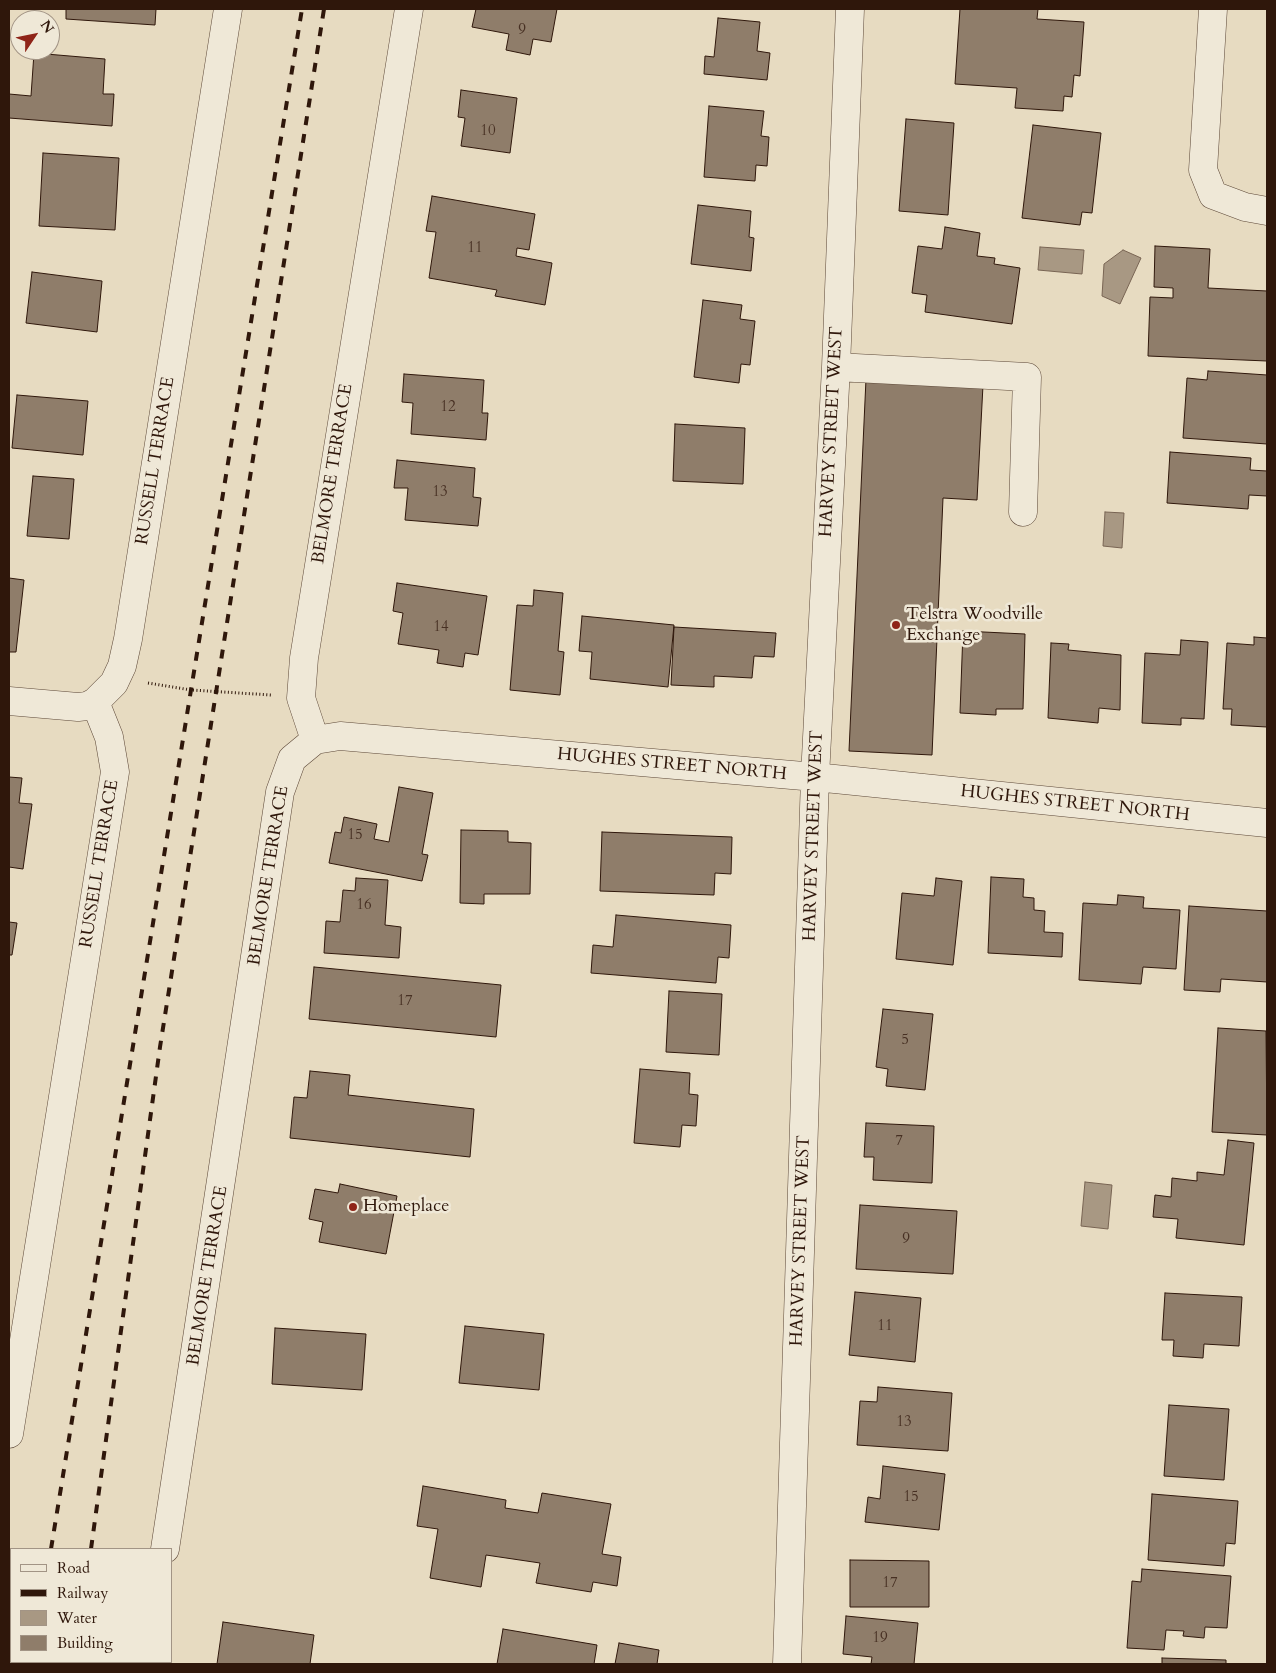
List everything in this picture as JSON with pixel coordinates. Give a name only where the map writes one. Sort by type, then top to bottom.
[{"type":"street","name":"RUSSELL TERRACE","points":[[9,1434],[115,772],[109,737],[95,702],[114,683],[122,666],[128,639],[228,9]]},
{"type":"street","name":"BELMORE TERRACE","points":[[165,1548],[280,792],[292,759],[315,740],[302,698],[304,658],[409,9]]},
{"type":"street","name":"HARVEY STREET WEST","points":[[787,1664],[815,777],[836,367],[850,9]]},
{"type":"street","points":[[1212,9],[1203,170],[1213,195],[1244,207],[1267,211]]},
{"type":"street","points":[[836,367],[1027,377],[1023,512]]},
{"type":"street","points":[[9,701],[78,707],[95,702]]},
{"type":"street","name":"HUGHES STREET NORTH","points":[[315,740],[340,736],[815,777],[1267,823]]},
{"type":"path","points":[[147,682],[200,691],[274,695]]},
{"type":"water","points":[[1040,247],[1084,250],[1082,274],[1038,270]]},
{"type":"water","points":[[1123,250],[1141,258],[1120,304],[1102,296],[1104,264]]},
{"type":"water","points":[[1105,512],[1124,513],[1122,548],[1103,546]]},
{"type":"water","points":[[1085,1182],[1112,1185],[1108,1229],[1081,1226]]},
{"type":"building","points":[[66,9],[156,9],[155,25],[66,19]]},
{"type":"building","points":[[476,9],[557,9],[551,42],[533,39],[530,55],[506,50],[509,34],[472,27]]},
{"type":"building","points":[[960,9],[1038,9],[1037,19],[1084,22],[1080,76],[1074,75],[1072,97],[1064,96],[1063,111],[1015,108],[1017,88],[955,84]]},
{"type":"building","points":[[718,18],[760,22],[757,51],[770,53],[767,80],[704,74],[705,56],[714,57]]},
{"type":"building","points":[[60,55],[105,59],[103,94],[114,94],[112,126],[9,118],[9,94],[31,96],[34,60],[60,60]]},
{"type":"building","points":[[461,90],[517,98],[510,153],[461,146],[465,118],[458,117]]},
{"type":"building","points":[[709,106],[764,111],[761,136],[769,137],[767,166],[756,165],[755,181],[704,177]]},
{"type":"building","points":[[906,119],[954,123],[948,215],[899,211]]},
{"type":"building","points":[[1033,125],[1101,133],[1092,213],[1082,212],[1080,225],[1022,218]]},
{"type":"building","points":[[43,153],[119,158],[115,230],[39,226]]},
{"type":"building","points":[[432,196],[535,214],[529,250],[517,248],[516,256],[552,263],[545,305],[495,296],[497,290],[429,278],[436,232],[426,231]]},
{"type":"building","points":[[698,205],[751,211],[749,237],[754,238],[751,271],[691,264]]},
{"type":"building","points":[[945,227],[980,233],[977,256],[995,258],[994,264],[1020,268],[1012,324],[925,312],[927,295],[912,293],[918,246],[942,249]]},
{"type":"building","points":[[1155,246],[1210,249],[1208,288],[1267,291],[1267,361],[1148,356],[1150,297],[1173,298],[1173,288],[1154,287]]},
{"type":"building","points":[[32,272],[102,281],[97,332],[26,323]]},
{"type":"building","points":[[703,300],[742,305],[740,319],[755,321],[750,365],[741,364],[739,383],[694,377]]},
{"type":"building","points":[[1208,371],[1267,375],[1267,444],[1183,438],[1187,378],[1207,380]]},
{"type":"building","points":[[404,374],[484,380],[482,413],[488,413],[486,440],[411,434],[413,403],[402,402]]},
{"type":"building","name":"Telstra Woodville Exchange","points":[[866,379],[983,385],[977,500],[943,498],[932,755],[849,751]]},
{"type":"building","points":[[17,395],[88,401],[83,455],[12,448]]},
{"type":"building","points":[[675,424],[745,428],[743,484],[673,481]]},
{"type":"building","points":[[1170,452],[1251,458],[1250,470],[1267,471],[1267,496],[1249,495],[1248,509],[1167,503]]},
{"type":"building","points":[[397,460],[475,468],[473,497],[481,498],[478,526],[405,520],[408,488],[394,488]]},
{"type":"building","points":[[33,476],[74,479],[69,539],[27,536]]},
{"type":"building","points":[[9,578],[24,580],[16,652],[9,652]]},
{"type":"building","points":[[397,583],[487,596],[478,655],[465,653],[463,667],[437,663],[439,650],[398,644],[403,613],[393,611]]},
{"type":"building","points":[[534,590],[563,593],[558,651],[564,652],[560,695],[510,690],[517,605],[533,606]]},
{"type":"building","points":[[582,616],[674,625],[668,687],[590,679],[592,652],[579,651]]},
{"type":"building","points":[[674,627],[776,633],[774,657],[754,656],[752,678],[714,676],[714,687],[671,685]]},
{"type":"building","points":[[963,631],[1025,634],[1023,709],[996,709],[996,715],[960,713]]},
{"type":"building","points":[[1254,637],[1267,638],[1267,727],[1231,725],[1232,709],[1223,709],[1227,643],[1254,645]]},
{"type":"building","points":[[1181,640],[1208,642],[1204,719],[1181,718],[1181,725],[1142,723],[1145,653],[1180,655]]},
{"type":"building","points":[[1051,643],[1069,644],[1068,650],[1121,655],[1120,710],[1099,708],[1098,723],[1048,718]]},
{"type":"building","points":[[9,777],[22,778],[19,803],[32,804],[23,869],[9,867]]},
{"type":"building","points":[[399,787],[433,793],[422,854],[428,855],[422,881],[329,863],[335,832],[341,833],[344,817],[377,824],[374,839],[389,842]]},
{"type":"building","points":[[461,830],[508,831],[508,842],[531,843],[530,894],[484,894],[484,904],[460,903]]},
{"type":"building","points":[[602,832],[732,837],[731,874],[715,873],[714,895],[600,891]]},
{"type":"building","points":[[991,877],[1024,879],[1023,897],[1034,898],[1034,910],[1045,911],[1044,932],[1063,933],[1062,957],[988,953]]},
{"type":"building","points":[[356,878],[388,880],[385,925],[401,927],[399,958],[324,953],[326,921],[340,922],[343,890],[355,891]]},
{"type":"building","points":[[936,878],[962,881],[953,965],[896,959],[902,893],[934,896]]},
{"type":"building","points":[[1118,895],[1144,897],[1143,908],[1180,910],[1176,969],[1143,967],[1141,984],[1079,980],[1083,903],[1117,905]]},
{"type":"building","points":[[1189,906],[1267,911],[1267,982],[1221,979],[1220,992],[1184,990]]},
{"type":"building","points":[[616,915],[731,925],[729,958],[718,957],[716,983],[591,973],[593,945],[613,947]]},
{"type":"building","points":[[9,922],[17,923],[12,955],[9,955]]},
{"type":"building","points":[[314,967],[501,985],[496,1037],[309,1019]]},
{"type":"building","points":[[669,991],[722,994],[719,1055],[666,1052]]},
{"type":"building","points":[[883,1009],[933,1014],[925,1090],[886,1086],[888,1069],[876,1067]]},
{"type":"building","points":[[1218,1028],[1266,1031],[1267,1135],[1212,1132]]},
{"type":"building","points":[[640,1069],[690,1073],[689,1094],[698,1095],[696,1126],[682,1125],[680,1147],[634,1143]]},
{"type":"building","points":[[310,1071],[350,1075],[348,1095],[474,1109],[470,1157],[290,1138],[294,1097],[307,1098]]},
{"type":"building","points":[[866,1123],[934,1126],[932,1183],[873,1180],[874,1157],[864,1157]]},
{"type":"building","points":[[1228,1140],[1254,1143],[1244,1245],[1176,1238],[1178,1219],[1153,1217],[1155,1195],[1171,1197],[1172,1178],[1197,1181],[1197,1172],[1224,1175]]},
{"type":"building","name":"Homeplace","points":[[340,1184],[397,1196],[386,1254],[319,1242],[323,1222],[309,1219],[315,1189],[338,1193]]},
{"type":"building","points":[[860,1205],[957,1211],[953,1274],[856,1269]]},
{"type":"building","points":[[855,1292],[921,1298],[915,1362],[849,1355]]},
{"type":"building","points":[[1165,1293],[1242,1297],[1239,1346],[1204,1344],[1203,1358],[1173,1356],[1174,1340],[1162,1340]]},
{"type":"building","points":[[465,1326],[544,1334],[539,1390],[459,1383]]},
{"type":"building","points":[[275,1328],[366,1334],[362,1390],[272,1384]]},
{"type":"building","points":[[878,1387],[952,1393],[948,1451],[857,1445],[860,1401],[877,1402]]},
{"type":"building","points":[[1169,1405],[1229,1409],[1224,1480],[1164,1476]]},
{"type":"building","points":[[883,1466],[945,1474],[939,1530],[865,1522],[868,1497],[880,1499]]},
{"type":"building","points":[[423,1486],[506,1500],[505,1508],[538,1513],[542,1493],[611,1504],[602,1554],[621,1557],[617,1586],[593,1582],[591,1592],[536,1583],[540,1563],[486,1555],[481,1587],[430,1578],[438,1529],[417,1526]]},
{"type":"building","points":[[1152,1494],[1238,1501],[1235,1544],[1226,1543],[1224,1566],[1148,1560]]},
{"type":"building","points":[[850,1560],[929,1561],[929,1607],[850,1607]]},
{"type":"building","points":[[1142,1569],[1231,1576],[1227,1628],[1205,1627],[1204,1638],[1183,1636],[1184,1631],[1166,1630],[1164,1650],[1127,1648],[1132,1581],[1141,1582]]},
{"type":"building","points":[[846,1616],[918,1623],[914,1664],[871,1664],[872,1657],[843,1654]]},
{"type":"building","points":[[223,1622],[314,1635],[310,1664],[217,1664]]},
{"type":"building","points":[[503,1629],[597,1645],[594,1664],[497,1664]]},
{"type":"building","points":[[619,1643],[659,1650],[657,1664],[615,1664]]},
{"type":"building","points":[[1162,1658],[1226,1660],[1226,1664],[1162,1664]]},
{"type":"railway","points":[[51,1548],[302,9]]},
{"type":"railway","points":[[91,1548],[160,1047],[324,9]]},
{"type":"place","name":"Telstra Woodville Exchange","points":[[896,625]]},
{"type":"place","name":"Homeplace","points":[[353,1207]]}]
